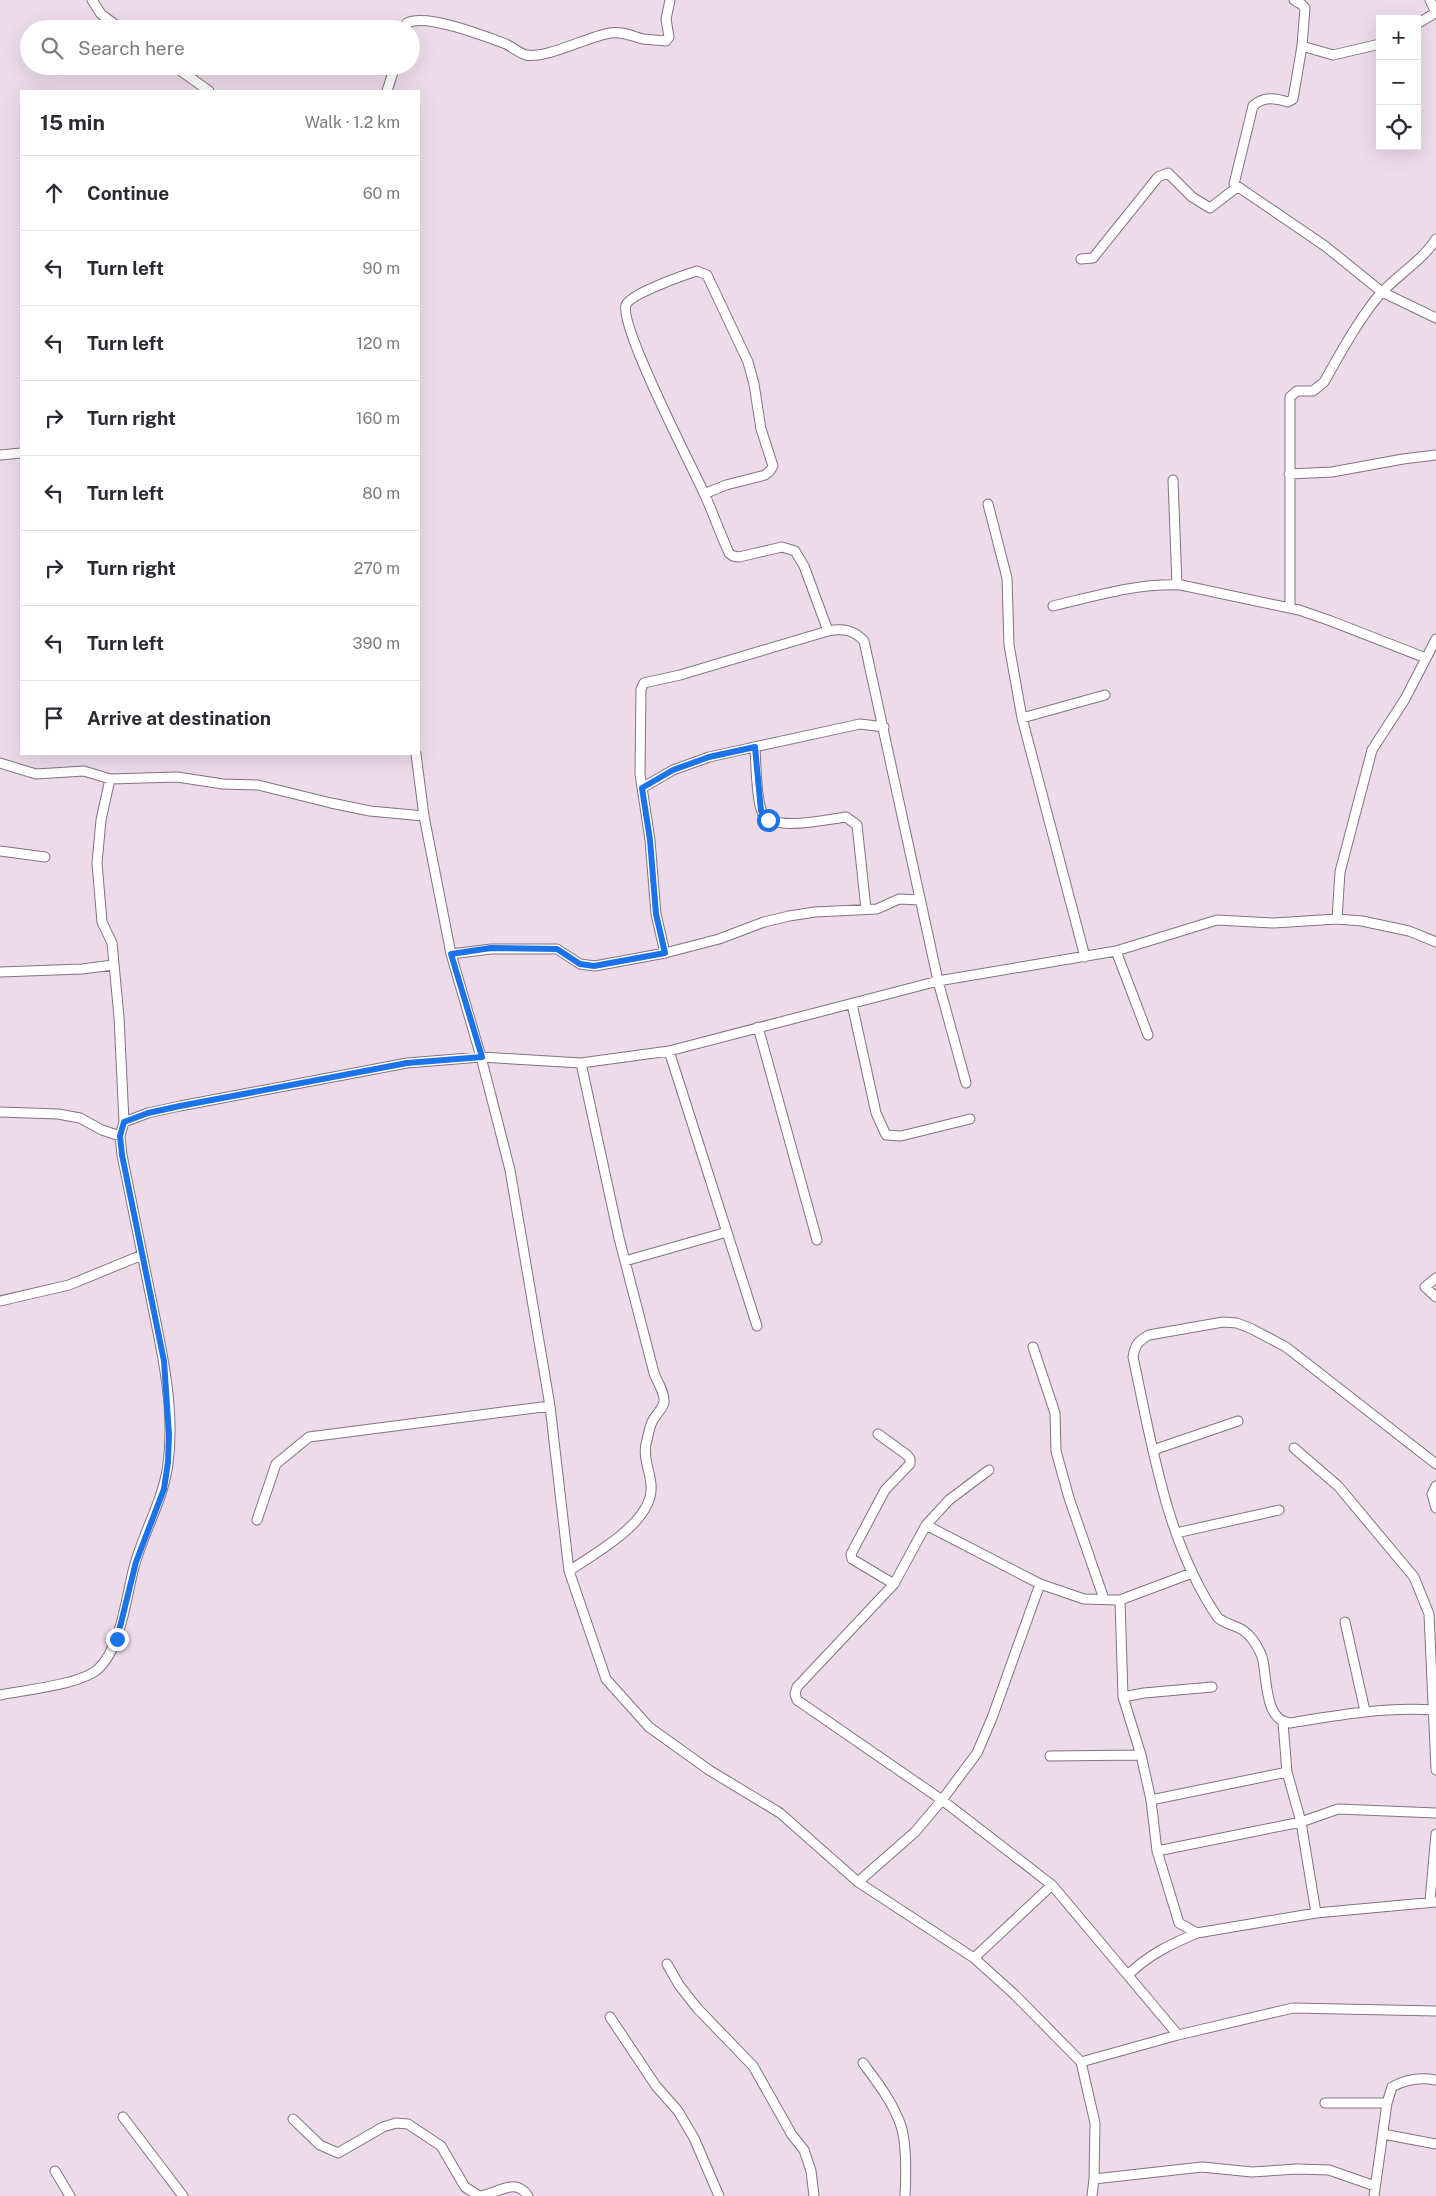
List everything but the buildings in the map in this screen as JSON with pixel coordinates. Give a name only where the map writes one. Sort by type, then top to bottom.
[{"type":"street","points":[[92,0],[101,14],[109,20]]},
{"type":"street","points":[[412,20],[430,21],[456,27],[506,44],[526,55],[550,52],[583,40],[620,32],[644,39],[666,41],[669,37],[666,19],[670,0]]},
{"type":"street","points":[[1294,0],[1305,8],[1302,46],[1293,99],[1288,102],[1273,98],[1258,101],[1253,106],[1233,179],[1236,188],[1325,246],[1382,292],[1436,318]]},
{"type":"street","points":[[1421,22],[1436,13],[1430,0]]},
{"type":"street","points":[[1302,46],[1332,55],[1376,45]]},
{"type":"street","points":[[187,75],[208,90]]},
{"type":"street","points":[[387,90],[393,75]]},
{"type":"street","points":[[1081,259],[1093,258],[1158,176],[1168,173],[1192,197],[1210,208],[1236,188]]},
{"type":"street","points":[[1290,608],[1290,397],[1297,391],[1313,391],[1324,382],[1351,336],[1382,292],[1414,263],[1436,239]]},
{"type":"street","points":[[704,494],[726,485],[765,475],[773,466],[761,430],[754,384],[748,362],[707,275],[697,271],[661,284],[629,300],[625,306],[626,316],[647,374],[704,494],[729,553],[739,557],[782,547],[795,552],[804,566],[828,631]]},
{"type":"street","points":[[0,455],[20,453]]},
{"type":"street","points":[[1289,474],[1332,472],[1436,455]]},
{"type":"street","points":[[1173,480],[1177,585]]},
{"type":"street","points":[[988,504],[1007,578],[1009,645],[1022,718],[1085,956]]},
{"type":"street","points":[[1053,606],[1125,588],[1162,584],[1177,585],[1290,608],[1331,621],[1426,658]]},
{"type":"street","points":[[665,953],[656,914],[650,840],[639,753],[641,689],[644,683],[680,675],[828,631],[849,630],[858,634],[864,641],[938,981],[966,1083]]},
{"type":"street","points":[[1337,919],[1340,872],[1372,750],[1405,699],[1436,639]]},
{"type":"street","points":[[1022,718],[1105,695]]},
{"type":"street","points":[[642,788],[673,770],[709,757],[860,724],[884,727]]},
{"type":"street","points":[[755,747],[761,811],[768,820],[776,823],[796,823],[846,817],[857,825],[866,909]]},
{"type":"street","points":[[416,755],[424,816],[451,954],[482,1057],[510,1170],[550,1406],[569,1571],[606,1679],[649,1727],[709,1770],[780,1813],[858,1882],[974,1958],[1015,1995],[1082,2062],[1095,2123],[1092,2196]]},
{"type":"street","points":[[0,763],[36,774],[84,771],[110,779],[177,777],[223,784],[258,784],[370,811],[424,816]]},
{"type":"street","points":[[0,1695],[80,1679],[97,1670],[104,1663],[117,1639],[136,1562],[164,1489],[168,1462],[169,1426],[165,1370],[122,1155],[120,1136],[124,1122],[119,1017],[112,943],[102,922],[97,863],[101,820],[110,779]]},
{"type":"street","points":[[0,851],[45,857]]},
{"type":"street","points":[[451,954],[491,948],[557,949],[580,964],[594,966],[665,953],[719,940],[764,922],[789,916],[877,909],[899,899],[920,900]]},
{"type":"street","points":[[124,1122],[148,1113],[180,1106],[407,1063],[482,1057],[581,1063],[669,1050],[938,981],[1116,951],[1217,920],[1274,923],[1337,919],[1376,923],[1401,929],[1436,942]]},
{"type":"street","points":[[1116,951],[1148,1036]]},
{"type":"street","points":[[0,972],[82,969],[113,965]]},
{"type":"street","points":[[852,1004],[876,1113],[886,1135],[900,1136],[970,1119]]},
{"type":"street","points":[[758,1027],[817,1240]]},
{"type":"street","points":[[669,1050],[757,1326]]},
{"type":"street","points":[[569,1571],[606,1547],[630,1528],[642,1512],[650,1497],[651,1476],[646,1448],[651,1423],[664,1403],[663,1392],[654,1373],[624,1261],[581,1063]]},
{"type":"street","points":[[0,1112],[58,1114],[80,1118],[102,1130],[120,1136]]},
{"type":"street","points":[[624,1261],[727,1232]]},
{"type":"street","points":[[0,1301],[69,1285],[142,1255]]},
{"type":"street","points":[[1436,1278],[1425,1287],[1436,1297]]},
{"type":"street","points":[[1433,1710],[1405,1708],[1365,1711],[1290,1723],[1283,1723],[1276,1717],[1271,1709],[1263,1658],[1254,1641],[1242,1628],[1218,1618],[1192,1573],[1176,1533],[1154,1450],[1133,1357],[1135,1347],[1140,1340],[1149,1335],[1223,1322],[1237,1323],[1286,1347],[1436,1464]]},
{"type":"street","points":[[1033,1347],[1055,1413],[1056,1451],[1068,1498],[1104,1599]]},
{"type":"street","points":[[257,1520],[276,1464],[310,1438],[550,1406]]},
{"type":"street","points":[[1154,1450],[1238,1421]]},
{"type":"street","points":[[878,1434],[907,1455],[910,1459],[910,1464],[885,1490],[851,1554],[852,1559],[894,1584]]},
{"type":"street","points":[[1294,1448],[1338,1486],[1386,1542],[1414,1577],[1432,1613],[1436,1770]]},
{"type":"street","points":[[989,1470],[949,1500],[926,1525],[894,1584],[797,1687],[794,1694],[797,1700],[942,1800],[1052,1885],[1178,2035]]},
{"type":"street","points":[[1436,1486],[1432,1494],[1436,1508]]},
{"type":"street","points":[[1176,1533],[1278,1510]]},
{"type":"street","points":[[926,1525],[1040,1584],[1084,1599],[1120,1600],[1192,1573]]},
{"type":"street","points":[[858,1882],[915,1832],[977,1753],[992,1718],[1040,1584]]},
{"type":"street","points":[[1120,1600],[1123,1697],[1141,1755],[1151,1800],[1157,1851],[1179,1923],[1197,1933]]},
{"type":"street","points":[[1345,1622],[1365,1711]]},
{"type":"street","points":[[1123,1697],[1144,1693],[1212,1687]]},
{"type":"street","points":[[1283,1723],[1287,1772],[1301,1822],[1316,1913]]},
{"type":"street","points":[[1050,1756],[1141,1755]]},
{"type":"street","points":[[1151,1800],[1287,1772]]},
{"type":"street","points":[[1157,1851],[1301,1822],[1338,1809],[1436,1812]]},
{"type":"street","points":[[1128,1976],[1142,1962],[1168,1946],[1197,1933],[1316,1913],[1433,1902],[1436,1834]]},
{"type":"street","points":[[974,1958],[1052,1885]]},
{"type":"street","points":[[667,1964],[679,1985],[697,2008],[753,2066],[792,2135],[804,2150],[811,2171],[814,2196]]},
{"type":"street","points":[[1082,2062],[1178,2035],[1293,2008],[1436,2011]]},
{"type":"street","points":[[610,2017],[656,2086],[678,2111],[694,2138],[719,2196]]},
{"type":"street","points":[[863,2062],[885,2092],[901,2127],[906,2166],[905,2196]]},
{"type":"street","points":[[1374,2196],[1387,2103],[1392,2087],[1403,2080],[1427,2078],[1436,2080]]},
{"type":"street","points":[[1324,2103],[1387,2103]]},
{"type":"street","points":[[123,2117],[182,2196]]},
{"type":"street","points":[[293,2119],[320,2145],[338,2153],[383,2127],[396,2123],[408,2124],[441,2146],[465,2186],[480,2196],[516,2185],[522,2188],[528,2196]]},
{"type":"street","points":[[1383,2134],[1436,2144]]},
{"type":"street","points":[[1094,2179],[1202,2167],[1252,2172],[1297,2169],[1329,2170],[1375,2186]]},
{"type":"street","points":[[55,2171],[70,2196]]},
{"type":"route","points":[[117,1639],[136,1562],[164,1489],[169,1435],[164,1361],[122,1155],[120,1136],[124,1122],[148,1113],[180,1106],[407,1063],[482,1057],[451,954],[491,948],[557,949],[568,958],[580,964],[594,966],[665,953],[656,914],[652,857],[642,788],[673,770],[709,757],[755,747],[761,811],[768,820]]}]
